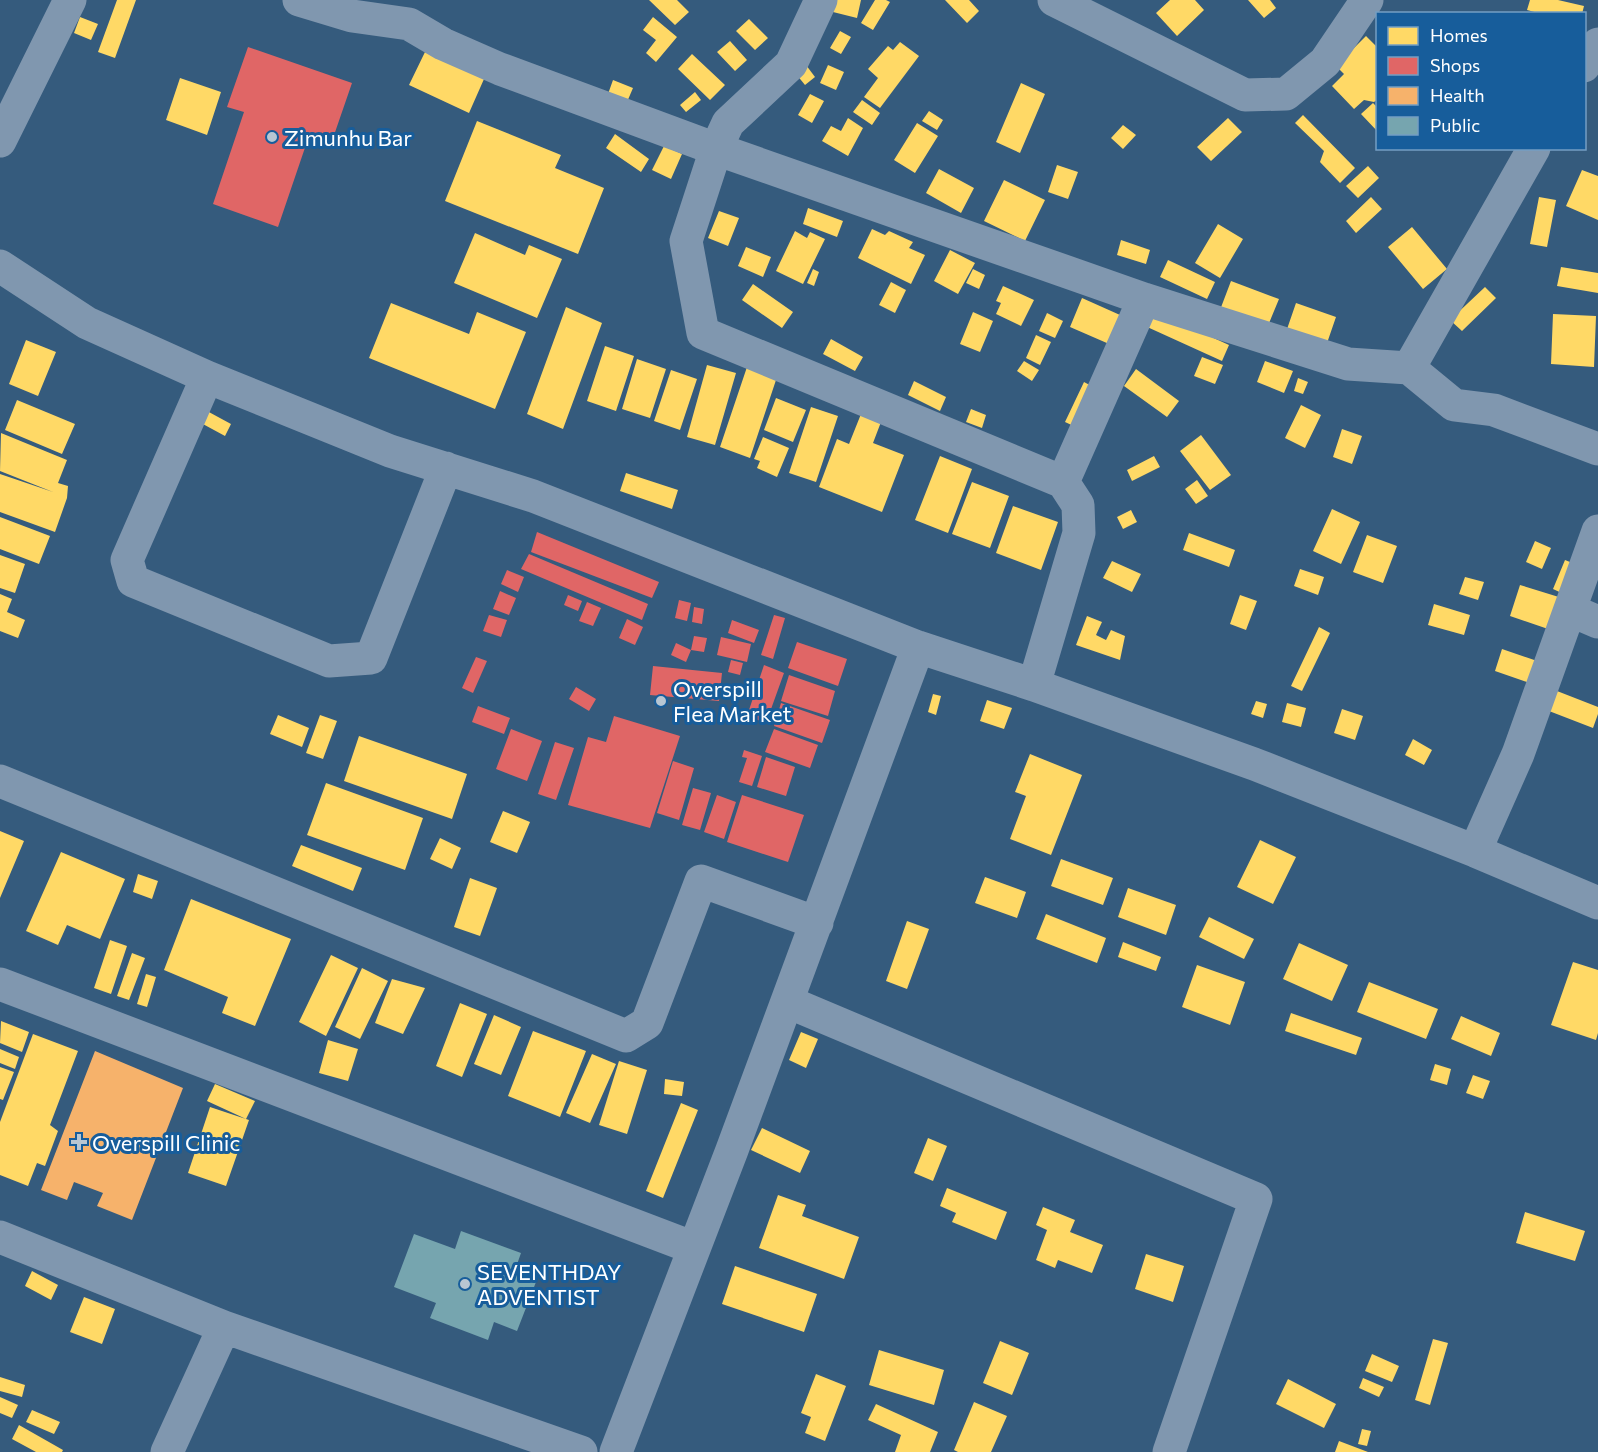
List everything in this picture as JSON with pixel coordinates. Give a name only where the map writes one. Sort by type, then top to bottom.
[{"type":"street","points":[[0,141],[70,0]]},
{"type":"street","points":[[299,0],[352,16],[406,12],[444,44],[500,69],[716,149],[1144,299],[1348,364],[1409,368],[1454,405],[1494,410],[1598,448]]},
{"type":"street","points":[[821,0],[791,64],[728,123],[716,149],[686,241],[703,333],[1063,482],[1078,506],[1079,533],[1034,685]]},
{"type":"street","points":[[1054,0],[1106,11],[1245,95],[1286,94],[1325,62],[1367,0]]},
{"type":"street","points":[[1586,63],[1598,44]]},
{"type":"street","points":[[1409,368],[1533,150]]},
{"type":"street","points":[[1,271],[87,323],[207,377],[390,451],[533,496],[918,647],[1034,685],[1254,764],[1475,851],[1598,903]]},
{"type":"street","points":[[1063,482],[1144,299]]},
{"type":"street","points":[[207,377],[127,560],[133,581],[329,661],[371,658],[446,468]]},
{"type":"street","points":[[1475,851],[1518,754],[1584,616],[1598,531]]},
{"type":"street","points":[[616,1452],[788,1002],[918,647]]},
{"type":"street","points":[[0,781],[626,1036],[647,1023],[701,881],[817,923]]},
{"type":"street","points":[[0,984],[694,1248]]},
{"type":"street","points":[[788,1002],[1256,1199],[1169,1452]]},
{"type":"street","points":[[0,1237],[224,1327],[580,1452]]},
{"type":"street","points":[[167,1452],[224,1327]]},
{"type":"building: Homes","points":[[117,0],[136,0],[115,58],[98,52]]},
{"type":"building: Homes","points":[[649,0],[677,0],[689,12],[675,25]]},
{"type":"building: Homes","points":[[836,0],[861,0],[857,18],[833,12]]},
{"type":"building: Homes","points":[[875,0],[890,2],[873,30],[861,23]]},
{"type":"building: Homes","points":[[945,0],[969,0],[979,11],[967,23]]},
{"type":"building: Homes","points":[[1170,0],[1195,0],[1204,10],[1177,36],[1156,13]]},
{"type":"building: Homes","points":[[1248,0],[1270,0],[1276,8],[1264,18]]},
{"type":"building: Homes","points":[[1530,0],[1558,0],[1584,6],[1582,12],[1527,10]]},
{"type":"building: Homes","points":[[80,17],[98,24],[91,40],[74,33]]},
{"type":"building: Homes","points":[[653,17],[677,37],[656,62],[646,53],[656,40],[643,30]]},
{"type":"building: Homes","points":[[749,19],[768,38],[755,50],[736,31]]},
{"type":"building: Homes","points":[[840,31],[851,37],[841,54],[830,48]]},
{"type":"building: Homes","points":[[1366,36],[1376,46],[1376,100],[1364,100],[1354,109],[1332,86],[1344,74],[1336,66]]},
{"type":"building: Homes","points":[[730,41],[747,60],[735,71],[717,52]]},
{"type":"building: Homes","points":[[900,42],[919,56],[880,108],[864,97],[878,78],[868,69],[888,46],[893,50]]},
{"type":"building: Homes","points":[[425,52],[484,79],[469,113],[409,85]]},
{"type":"building: Homes","points":[[692,54],[725,85],[710,100],[678,69]]},
{"type":"building: Homes","points":[[803,61],[815,77],[805,85],[792,69]]},
{"type":"building: Homes","points":[[828,65],[844,72],[836,90],[820,83]]},
{"type":"building: Homes","points":[[180,78],[221,92],[207,135],[166,120]]},
{"type":"building: Homes","points":[[613,80],[633,88],[627,102],[608,94]]},
{"type":"building: Homes","points":[[1021,83],[1045,94],[1020,153],[996,142]]},
{"type":"building: Homes","points":[[695,92],[701,100],[686,112],[680,105]]},
{"type":"building: Homes","points":[[810,94],[824,101],[812,123],[798,115]]},
{"type":"building: Homes","points":[[862,100],[880,113],[872,125],[853,112]]},
{"type":"building: Homes","points":[[1373,103],[1376,106],[1376,130],[1361,114]]},
{"type":"building: Homes","points":[[929,111],[943,120],[937,130],[922,121]]},
{"type":"building: Homes","points":[[1303,115],[1355,168],[1340,183],[1320,162],[1324,151],[1295,123]]},
{"type":"building: Homes","points":[[848,118],[863,128],[848,156],[822,141],[831,126],[841,131]]},
{"type":"building: Homes","points":[[1228,118],[1242,132],[1211,161],[1197,147]]},
{"type":"building: Homes","points":[[477,121],[561,155],[555,168],[604,188],[578,254],[445,201]]},
{"type":"building: Homes","points":[[917,123],[938,136],[915,173],[894,160]]},
{"type":"building: Homes","points":[[1123,125],[1136,135],[1123,149],[1111,138]]},
{"type":"building: Homes","points":[[615,134],[649,159],[641,172],[606,148]]},
{"type":"building: Homes","points":[[664,146],[682,154],[671,179],[652,170]]},
{"type":"building: Homes","points":[[1057,165],[1078,172],[1068,199],[1048,192]]},
{"type":"building: Homes","points":[[1368,166],[1379,178],[1358,198],[1346,186]]},
{"type":"building: Homes","points":[[939,169],[974,188],[961,213],[926,193]]},
{"type":"building: Homes","points":[[1582,170],[1598,176],[1598,220],[1566,206]]},
{"type":"building: Homes","points":[[1004,180],[1045,200],[1025,241],[984,221]]},
{"type":"building: Homes","points":[[1371,197],[1382,209],[1356,233],[1346,221]]},
{"type":"building: Homes","points":[[1539,197],[1556,200],[1547,247],[1530,244]]},
{"type":"building: Homes","points":[[808,208],[843,221],[837,237],[803,224]]},
{"type":"building: Homes","points":[[719,211],[739,218],[728,246],[708,238]]},
{"type":"building: Homes","points":[[1218,224],[1243,239],[1220,278],[1195,263]]},
{"type":"building: Homes","points":[[1412,227],[1447,269],[1423,289],[1388,247]]},
{"type":"building: Homes","points":[[872,229],[885,235],[889,231],[913,242],[909,248],[925,255],[911,284],[858,258]]},
{"type":"building: Homes","points":[[795,231],[807,238],[810,232],[825,239],[803,284],[776,271]]},
{"type":"building: Homes","points":[[475,233],[525,255],[529,245],[562,259],[537,318],[454,283]]},
{"type":"building: Homes","points":[[1121,240],[1150,250],[1146,264],[1117,255]]},
{"type":"building: Homes","points":[[746,247],[771,257],[763,277],[738,266]]},
{"type":"building: Homes","points":[[950,250],[975,263],[958,294],[934,281]]},
{"type":"building: Homes","points":[[1168,260],[1215,282],[1207,299],[1160,277]]},
{"type":"building: Homes","points":[[1561,267],[1598,273],[1598,293],[1557,286]]},
{"type":"building: Homes","points":[[813,269],[819,272],[814,286],[807,283]]},
{"type":"building: Homes","points":[[973,269],[985,275],[979,289],[966,283]]},
{"type":"building: Homes","points":[[1231,281],[1279,299],[1267,328],[1220,310]]},
{"type":"building: Homes","points":[[891,282],[906,290],[895,313],[879,305]]},
{"type":"building: Homes","points":[[753,284],[793,312],[782,328],[742,300]]},
{"type":"building: Homes","points":[[1003,286],[1034,300],[1021,326],[996,314],[1001,303],[996,301]]},
{"type":"building: Homes","points":[[1485,287],[1496,298],[1462,331],[1450,320]]},
{"type":"building: Homes","points":[[1082,298],[1129,319],[1116,347],[1070,327]]},
{"type":"building: Homes","points":[[391,303],[469,334],[477,312],[526,332],[495,409],[369,358]]},
{"type":"building: Homes","points":[[1296,303],[1336,317],[1326,346],[1286,332]]},
{"type":"building: Homes","points":[[566,307],[602,323],[563,429],[527,414]]},
{"type":"building: Homes","points":[[1152,310],[1229,345],[1222,361],[1145,326]]},
{"type":"building: Homes","points":[[973,312],[993,321],[980,352],[960,344]]},
{"type":"building: Homes","points":[[1047,313],[1063,321],[1055,338],[1039,331]]},
{"type":"building: Homes","points":[[1553,314],[1596,316],[1594,367],[1551,364]]},
{"type":"building: Homes","points":[[1036,335],[1051,342],[1040,365],[1026,358]]},
{"type":"building: Homes","points":[[831,339],[863,357],[855,371],[823,354]]},
{"type":"building: Homes","points":[[26,340],[56,352],[38,396],[9,384]]},
{"type":"building: Homes","points":[[605,346],[634,356],[616,411],[587,401]]},
{"type":"building: Homes","points":[[1202,357],[1223,365],[1215,384],[1194,376]]},
{"type":"building: Homes","points":[[637,359],[666,369],[650,418],[622,409]]},
{"type":"building: Homes","points":[[1024,361],[1039,370],[1032,381],[1017,371]]},
{"type":"building: Homes","points":[[1265,361],[1293,371],[1284,393],[1257,382]]},
{"type":"building: Homes","points":[[707,365],[736,373],[715,445],[687,437]]},
{"type":"building: Homes","points":[[747,367],[777,377],[750,458],[720,447]]},
{"type":"building: Homes","points":[[1136,369],[1179,401],[1167,417],[1124,386]]},
{"type":"building: Homes","points":[[671,370],[697,379],[680,430],[654,421]]},
{"type":"building: Homes","points":[[1298,378],[1308,382],[1303,394],[1294,391]]},
{"type":"building: Homes","points":[[914,381],[946,397],[940,411],[908,395]]},
{"type":"building: Homes","points":[[1084,382],[1097,389],[1078,428],[1065,422]]},
{"type":"building: Homes","points":[[776,398],[806,410],[793,442],[764,430]]},
{"type":"building: Homes","points":[[17,400],[75,424],[62,454],[5,430]]},
{"type":"building: Homes","points":[[1301,405],[1321,415],[1305,448],[1285,438]]},
{"type":"building: Homes","points":[[811,407],[838,416],[816,482],[789,473]]},
{"type":"building: Homes","points":[[971,409],[986,415],[982,428],[966,422]]},
{"type":"building: Homes","points":[[207,411],[231,424],[225,436],[201,423]]},
{"type":"building: Homes","points":[[861,414],[881,422],[873,443],[904,455],[882,512],[819,487],[837,439],[849,444]]},
{"type":"building: Homes","points":[[1342,429],[1362,436],[1352,464],[1333,457]]},
{"type":"building: Homes","points":[[1,433],[67,460],[58,483],[68,486],[67,498],[55,532],[0,512],[0,474],[53,492],[0,471]]},
{"type":"building: Homes","points":[[1201,435],[1231,475],[1210,490],[1180,451]]},
{"type":"building: Homes","points":[[763,437],[789,448],[777,477],[757,468],[760,461],[754,459]]},
{"type":"building: Homes","points":[[940,456],[972,469],[948,533],[915,520]]},
{"type":"building: Homes","points":[[1154,456],[1160,467],[1132,481],[1127,470]]},
{"type":"building: Homes","points":[[626,473],[678,490],[672,509],[620,491]]},
{"type":"building: Homes","points":[[1197,480],[1208,496],[1196,504],[1185,489]]},
{"type":"building: Homes","points":[[972,482],[1009,496],[990,548],[952,534]]},
{"type":"building: Homes","points":[[1013,506],[1058,522],[1041,570],[996,553]]},
{"type":"building: Homes","points":[[1332,509],[1360,522],[1341,564],[1313,551]]},
{"type":"building: Homes","points":[[1131,510],[1137,522],[1123,529],[1117,517]]},
{"type":"building: Homes","points":[[0,517],[50,536],[39,564],[0,549]]},
{"type":"building: Homes","points":[[1189,533],[1235,550],[1229,567],[1183,550]]},
{"type":"building: Homes","points":[[1367,535],[1397,546],[1383,583],[1353,572]]},
{"type":"building: Homes","points":[[1535,541],[1551,548],[1542,569],[1526,562]]},
{"type":"building: Homes","points":[[0,555],[25,564],[15,593],[0,588]]},
{"type":"building: Homes","points":[[1565,560],[1580,566],[1568,596],[1553,589]]},
{"type":"building: Homes","points":[[1112,561],[1141,574],[1132,592],[1103,578]]},
{"type":"building: Homes","points":[[1300,569],[1324,577],[1318,595],[1294,586]]},
{"type":"building: Homes","points":[[1465,577],[1484,582],[1478,600],[1459,594]]},
{"type":"building: Homes","points":[[1520,585],[1562,598],[1551,630],[1510,616]]},
{"type":"building: Homes","points":[[0,594],[12,599],[7,612],[25,620],[18,638],[0,631]]},
{"type":"building: Homes","points":[[1240,595],[1257,601],[1246,630],[1230,624]]},
{"type":"building: Homes","points":[[1434,604],[1470,615],[1464,635],[1428,625]]},
{"type":"building: Homes","points":[[1087,616],[1102,622],[1096,635],[1106,640],[1111,630],[1125,636],[1120,660],[1076,645]]},
{"type":"building: Homes","points":[[1319,627],[1330,633],[1302,691],[1291,686]]},
{"type":"building: Homes","points":[[1502,649],[1546,664],[1538,686],[1495,671]]},
{"type":"building: Homes","points":[[1557,691],[1598,707],[1593,728],[1549,711]]},
{"type":"building: Homes","points":[[933,694],[941,696],[936,715],[928,712]]},
{"type":"building: Homes","points":[[987,700],[1012,708],[1004,729],[980,721]]},
{"type":"building: Homes","points":[[1256,701],[1267,704],[1263,718],[1251,714]]},
{"type":"building: Homes","points":[[1287,703],[1306,708],[1301,727],[1282,722]]},
{"type":"building: Homes","points":[[1342,709],[1363,716],[1355,740],[1334,733]]},
{"type":"building: Homes","points":[[278,715],[309,728],[302,747],[270,734]]},
{"type":"building: Homes","points":[[320,715],[337,721],[323,759],[306,753]]},
{"type":"building: Homes","points":[[359,736],[467,774],[452,819],[344,781]]},
{"type":"building: Homes","points":[[1413,739],[1432,750],[1424,765],[1405,755]]},
{"type":"building: Homes","points":[[1030,754],[1082,775],[1051,855],[1010,839],[1026,796],[1015,792]]},
{"type":"building: Homes","points":[[326,783],[423,818],[405,870],[307,835]]},
{"type":"building: Homes","points":[[503,811],[530,822],[517,853],[490,842]]},
{"type":"building: Homes","points":[[0,831],[24,841],[0,898]]},
{"type":"building: Homes","points":[[440,838],[461,848],[452,869],[430,859]]},
{"type":"building: Homes","points":[[1260,840],[1296,857],[1273,904],[1237,887]]},
{"type":"building: Homes","points":[[301,845],[362,868],[353,891],[292,866]]},
{"type":"building: Homes","points":[[61,852],[125,879],[100,939],[67,925],[58,945],[26,931]]},
{"type":"building: Homes","points":[[1061,859],[1113,878],[1103,905],[1051,886]]},
{"type":"building: Homes","points":[[138,874],[158,881],[152,899],[133,892]]},
{"type":"building: Homes","points":[[985,877],[1026,892],[1017,918],[975,903]]},
{"type":"building: Homes","points":[[470,878],[497,888],[480,936],[454,927]]},
{"type":"building: Homes","points":[[1128,888],[1176,905],[1166,935],[1118,917]]},
{"type":"building: Homes","points":[[191,899],[291,939],[255,1026],[222,1013],[228,997],[164,970]]},
{"type":"building: Homes","points":[[1046,914],[1106,938],[1097,963],[1036,939]]},
{"type":"building: Homes","points":[[1209,917],[1254,939],[1244,959],[1199,937]]},
{"type":"building: Homes","points":[[907,921],[929,929],[907,989],[886,981]]},
{"type":"building: Homes","points":[[110,940],[127,946],[111,994],[94,988]]},
{"type":"building: Homes","points":[[1123,942],[1161,957],[1156,971],[1118,957]]},
{"type":"building: Homes","points":[[1299,943],[1348,965],[1332,1001],[1283,979]]},
{"type":"building: Homes","points":[[132,953],[145,958],[129,1000],[117,996]]},
{"type":"building: Homes","points":[[331,955],[358,968],[326,1036],[299,1022]]},
{"type":"building: Homes","points":[[1573,962],[1598,970],[1596,1040],[1551,1025]]},
{"type":"building: Homes","points":[[1197,965],[1245,982],[1230,1025],[1182,1007]]},
{"type":"building: Homes","points":[[362,968],[388,981],[360,1039],[335,1027]]},
{"type":"building: Homes","points":[[146,974],[156,977],[147,1007],[137,1004]]},
{"type":"building: Homes","points":[[392,979],[425,988],[403,1034],[375,1023]]},
{"type":"building: Homes","points":[[1369,982],[1438,1009],[1426,1039],[1357,1012]]},
{"type":"building: Homes","points":[[460,1003],[487,1014],[462,1077],[436,1066]]},
{"type":"building: Homes","points":[[1291,1013],[1362,1038],[1356,1055],[1285,1031]]},
{"type":"building: Homes","points":[[494,1015],[521,1027],[501,1075],[474,1064]]},
{"type":"building: Homes","points":[[1461,1016],[1500,1033],[1491,1056],[1451,1039]]},
{"type":"building: Homes","points":[[1,1021],[29,1032],[22,1052],[0,1043]]},
{"type":"building: Homes","points":[[533,1031],[586,1051],[560,1117],[508,1096]]},
{"type":"building: Homes","points":[[801,1032],[818,1039],[806,1068],[789,1060]]},
{"type":"building: Homes","points":[[33,1034],[78,1051],[50,1125],[58,1131],[45,1166],[37,1163],[28,1186],[0,1175],[0,1122]]},
{"type":"building: Homes","points":[[328,1040],[358,1049],[348,1081],[319,1073]]},
{"type":"building: Homes","points":[[0,1049],[19,1057],[15,1069],[0,1063]]},
{"type":"building: Homes","points":[[592,1054],[616,1064],[590,1123],[566,1113]]},
{"type":"building: Homes","points":[[619,1061],[647,1070],[627,1134],[599,1125]]},
{"type":"building: Homes","points":[[1435,1064],[1451,1069],[1447,1085],[1430,1080]]},
{"type":"building: Homes","points":[[0,1067],[14,1072],[3,1100],[0,1099]]},
{"type":"building: Homes","points":[[1473,1075],[1490,1081],[1483,1099],[1466,1093]]},
{"type":"building: Homes","points":[[665,1079],[684,1082],[682,1096],[664,1094]]},
{"type":"building: Homes","points":[[215,1084],[255,1101],[246,1119],[207,1101]]},
{"type":"building: Homes","points":[[681,1103],[698,1110],[663,1198],[646,1191]]},
{"type":"building: Homes","points":[[210,1107],[249,1120],[226,1186],[188,1173]]},
{"type":"building: Homes","points":[[762,1128],[810,1151],[800,1173],[751,1150]]},
{"type":"building: Homes","points":[[928,1138],[947,1146],[933,1181],[914,1173]]},
{"type":"building: Homes","points":[[947,1188],[1007,1212],[996,1240],[952,1222],[956,1213],[940,1206]]},
{"type":"building: Homes","points":[[778,1195],[806,1205],[802,1216],[859,1237],[844,1279],[759,1248]]},
{"type":"building: Homes","points":[[1043,1207],[1075,1220],[1070,1232],[1103,1245],[1092,1273],[1058,1260],[1055,1268],[1036,1260],[1047,1230],[1036,1225]]},
{"type":"building: Homes","points":[[1525,1212],[1585,1231],[1575,1261],[1516,1243]]},
{"type":"building: Homes","points":[[1146,1254],[1184,1266],[1173,1302],[1135,1289]]},
{"type":"building: Homes","points":[[735,1266],[817,1294],[804,1332],[722,1304]]},
{"type":"building: Homes","points":[[32,1271],[58,1285],[51,1300],[25,1286]]},
{"type":"building: Homes","points":[[84,1297],[115,1309],[102,1344],[70,1332]]},
{"type":"building: Homes","points":[[1433,1339],[1448,1343],[1430,1405],[1415,1400]]},
{"type":"building: Homes","points":[[1000,1341],[1029,1353],[1012,1395],[983,1383]]},
{"type":"building: Homes","points":[[879,1350],[944,1370],[934,1405],[869,1385]]},
{"type":"building: Homes","points":[[1372,1354],[1399,1366],[1392,1382],[1365,1371]]},
{"type":"building: Homes","points":[[816,1374],[846,1386],[825,1441],[805,1433],[811,1417],[801,1413]]},
{"type":"building: Homes","points":[[0,1377],[25,1385],[22,1397],[0,1391]]},
{"type":"building: Homes","points":[[1363,1378],[1384,1387],[1379,1397],[1359,1388]]},
{"type":"building: Homes","points":[[1288,1379],[1336,1404],[1324,1428],[1276,1404]]},
{"type":"building: Homes","points":[[0,1397],[18,1405],[12,1418],[0,1413]]},
{"type":"building: Homes","points":[[974,1402],[1007,1416],[991,1452],[954,1450]]},
{"type":"building: Homes","points":[[876,1404],[938,1432],[930,1452],[895,1452],[901,1435],[868,1420]]},
{"type":"building: Homes","points":[[32,1410],[60,1422],[54,1434],[26,1422]]},
{"type":"building: Homes","points":[[19,1425],[63,1450],[62,1452],[36,1452],[12,1439]]},
{"type":"building: Homes","points":[[1362,1429],[1371,1431],[1367,1446],[1358,1444]]},
{"type":"building: Homes","points":[[1339,1441],[1368,1452],[1335,1452]]},
{"type":"building: Shops","name":"Zimunhu Bar","points":[[248,47],[352,83],[332,141],[310,133],[278,227],[213,204],[244,112],[227,107]]},
{"type":"building: Shops","points":[[537,532],[659,582],[652,598],[531,552]]},
{"type":"building: Shops","points":[[529,554],[648,604],[642,620],[521,569]]},
{"type":"building: Shops","points":[[507,570],[524,577],[518,592],[501,584]]},
{"type":"building: Shops","points":[[500,591],[516,598],[509,615],[493,609]]},
{"type":"building: Shops","points":[[568,595],[582,601],[578,611],[564,605]]},
{"type":"building: Shops","points":[[679,600],[691,603],[687,621],[675,618]]},
{"type":"building: Shops","points":[[587,602],[601,608],[593,626],[579,621]]},
{"type":"building: Shops","points":[[694,607],[704,609],[702,624],[692,622]]},
{"type":"building: Shops","points":[[489,615],[507,620],[501,637],[483,631]]},
{"type":"building: Shops","points":[[774,615],[785,618],[773,659],[761,655]]},
{"type":"building: Shops","points":[[627,619],[643,627],[635,645],[619,638]]},
{"type":"building: Shops","points":[[732,620],[759,630],[754,643],[728,633]]},
{"type":"building: Shops","points":[[694,636],[707,638],[704,652],[691,650]]},
{"type":"building: Shops","points":[[721,637],[751,644],[747,662],[717,655]]},
{"type":"building: Shops","points":[[797,642],[847,659],[838,686],[788,668]]},
{"type":"building: Shops","points":[[676,643],[691,650],[686,662],[671,655]]},
{"type":"building: Shops","points":[[476,657],[487,661],[473,693],[462,688]]},
{"type":"building: Shops","points":[[731,660],[743,663],[740,675],[728,672]]},
{"type":"building: Shops","points":[[764,665],[784,673],[766,723],[747,716]]},
{"type":"building: Shops","points":[[653,666],[722,673],[719,701],[650,695]]},
{"type":"building: Shops","points":[[789,675],[835,691],[828,716],[781,701]]},
{"type":"building: Shops","points":[[576,687],[596,699],[589,711],[569,699]]},
{"type":"building: Shops","points":[[781,703],[830,720],[822,743],[774,726]]},
{"type":"building: Shops","points":[[478,706],[510,718],[504,734],[472,722]]},
{"type":"building: Shops","points":[[614,716],[680,736],[650,828],[568,805],[588,737],[606,742]]},
{"type":"building: Shops","points":[[511,729],[542,741],[527,781],[496,769]]},
{"type":"building: Shops","points":[[774,729],[818,745],[810,768],[765,752]]},
{"type":"building: Shops","points":[[555,742],[574,748],[556,800],[538,794]]},
{"type":"building: Shops","points":[[744,750],[762,756],[752,786],[739,782],[747,758],[742,757]]},
{"type":"building: Shops","points":[[766,757],[795,767],[786,796],[757,787]]},
{"type":"building: Shops","points":[[673,761],[694,768],[679,820],[657,813]]},
{"type":"building: Shops","points":[[693,788],[711,793],[700,830],[682,825]]},
{"type":"building: Shops","points":[[717,795],[736,802],[724,839],[704,832]]},
{"type":"building: Shops","points":[[742,795],[804,815],[788,862],[727,842]]},
{"type":"building: Health","points":[[95,1051],[183,1088],[132,1220],[97,1206],[103,1193],[74,1182],[67,1200],[41,1190]]},
{"type":"building: Public","name":"SEVENTHDAY ADVENTIST","points":[[461,1231],[521,1253],[514,1273],[536,1282],[517,1331],[494,1322],[488,1340],[430,1318],[436,1303],[394,1287],[414,1234],[455,1249]]},
{"type":"place","name":"Zimunhu Bar","points":[[272,137]]},
{"type":"place","name":"Overspill Flea Market","points":[[661,701]]},
{"type":"place","name":"Overspill Clinic","points":[[79,1142]]},
{"type":"place","name":"SEVENTHDAY ADVENTIST","points":[[465,1284]]}]
